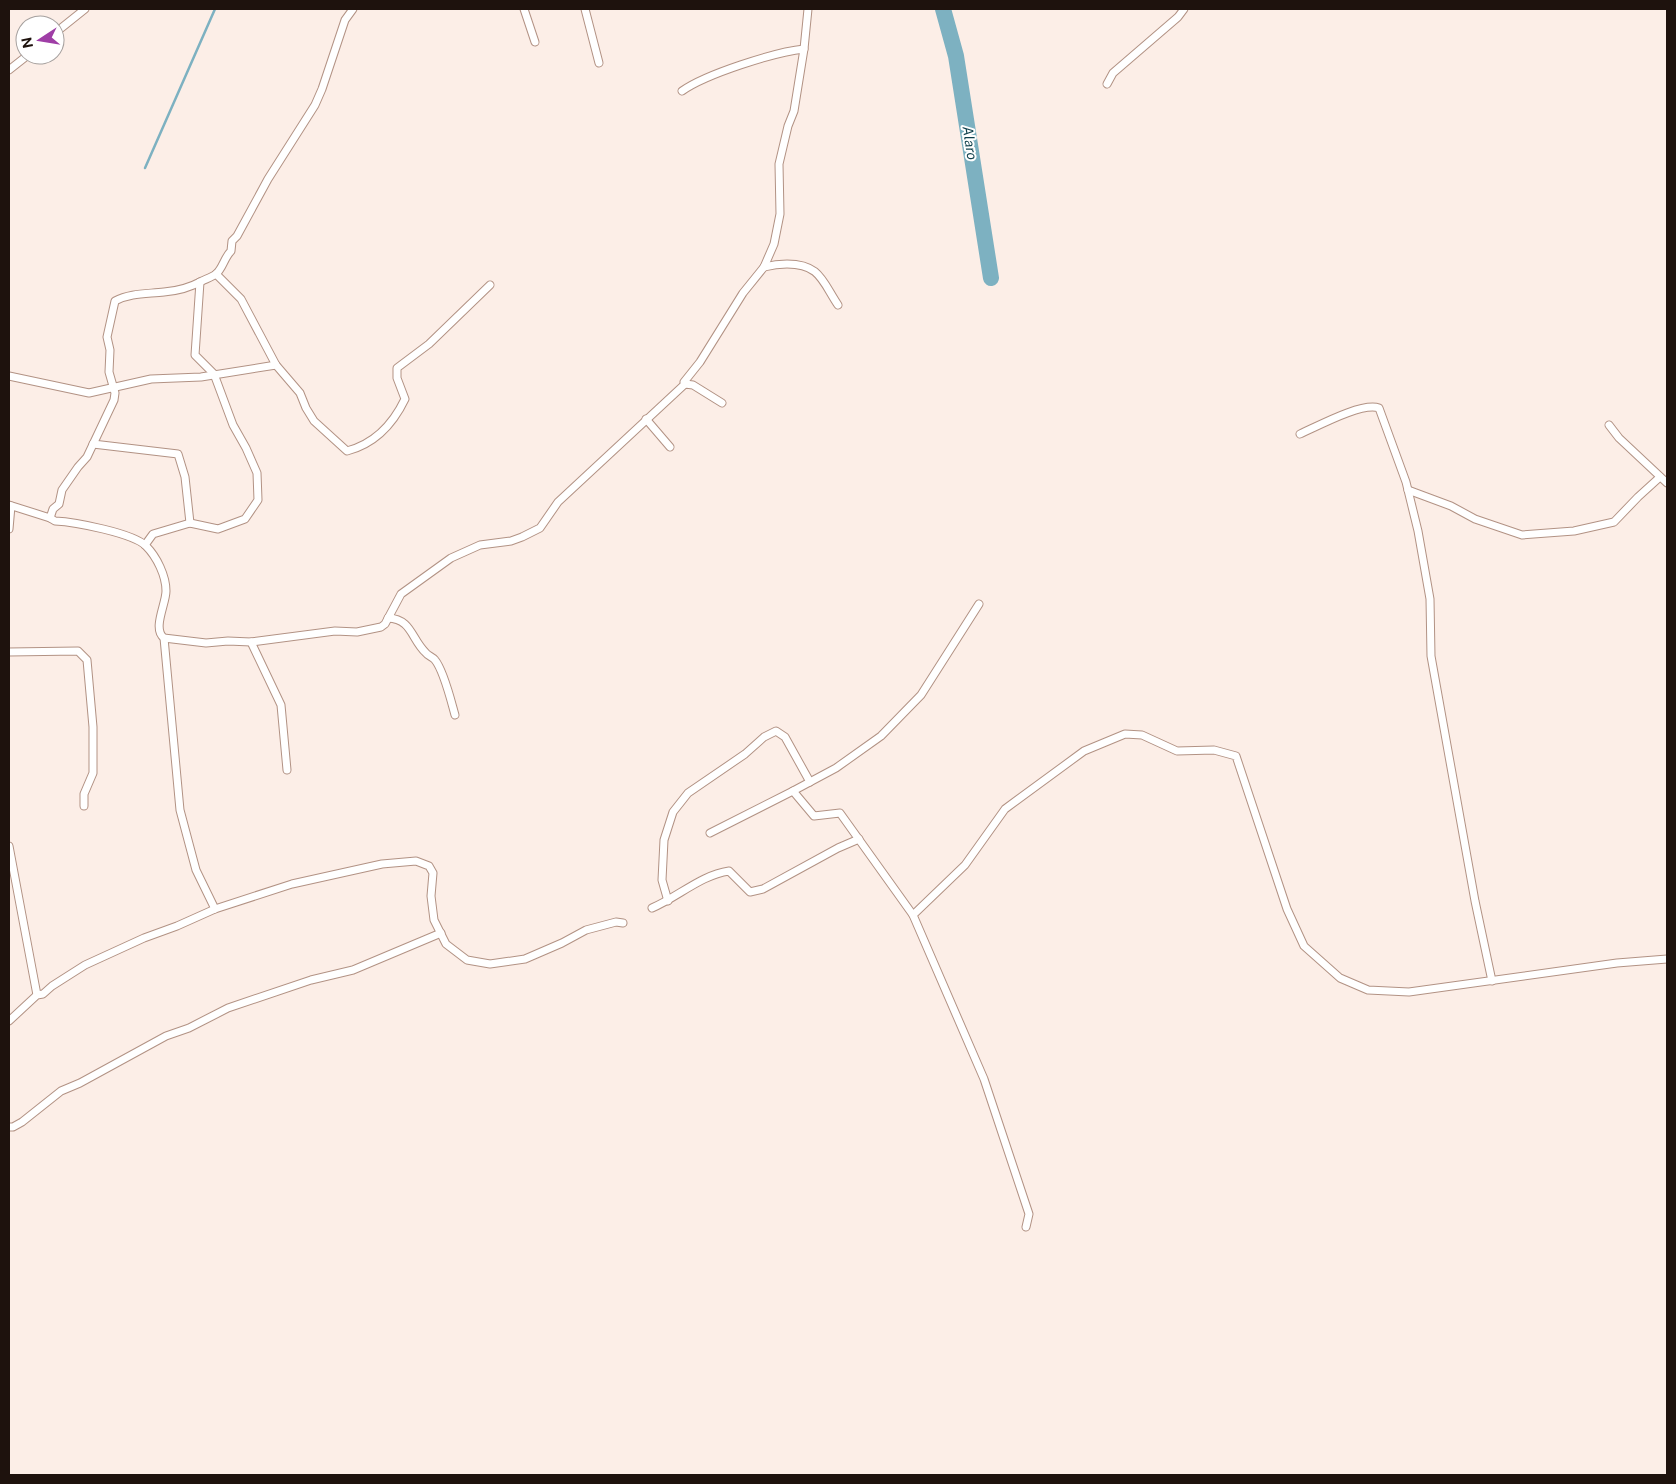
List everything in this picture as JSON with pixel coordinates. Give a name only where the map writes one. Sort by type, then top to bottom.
[{"type":"street","points":[[65,25],[85,9]]},
{"type":"street","points":[[50,518],[53,509],[59,504],[62,490],[78,466],[87,457],[112,405],[115,393],[109,372],[110,350],[107,337],[115,301],[124,296],[166,292],[200,282],[216,274],[221,268],[226,256],[231,251],[232,241],[237,236],[268,178],[315,104],[322,89],[345,20],[352,9]]},
{"type":"street","points":[[524,9],[536,42]]},
{"type":"street","points":[[585,9],[599,63]]},
{"type":"street","points":[[164,638],[206,643],[228,641],[251,642],[335,630],[357,632],[375,629],[385,624],[401,594],[451,558],[480,545],[511,540],[540,528],[558,502],[685,384],[684,382],[700,362],[743,293],[764,267],[774,244],[780,214],[779,164],[788,126],[794,111],[808,9]]},
{"type":"street","points":[[1107,84],[1114,73],[1178,17],[1184,9]]},
{"type":"street","points":[[682,91],[691,84],[787,50],[804,49]]},
{"type":"street","points":[[764,267],[774,264],[808,266],[819,275],[838,305]]},
{"type":"street","points":[[216,274],[241,298],[276,365],[300,394],[314,421],[347,451],[370,442],[384,430],[398,413],[405,399],[397,378],[397,368],[428,344],[490,285]]},
{"type":"street","points":[[145,545],[153,534],[190,523],[218,530],[244,519],[258,500],[257,472],[246,448],[232,426],[214,374],[195,355],[200,282]]},
{"type":"street","points":[[9,376],[89,393],[151,379],[200,377],[276,365]]},
{"type":"street","points":[[685,384],[693,385],[722,402]]},
{"type":"street","points":[[1300,434],[1345,414],[1373,406],[1379,408],[1408,490],[1418,531],[1430,599],[1431,656],[1492,981]]},
{"type":"street","points":[[646,419],[670,447]]},
{"type":"street","points":[[1609,425],[1619,438],[1667,483]]},
{"type":"street","points":[[93,444],[178,454],[185,477],[190,523]]},
{"type":"street","points":[[1408,490],[1451,506],[1475,519],[1522,535],[1574,531],[1614,522],[1660,477]]},
{"type":"street","points":[[9,529],[10,506],[55,521],[100,528],[131,538],[145,545],[160,567],[165,583],[165,598],[158,631],[164,638],[180,810],[196,870],[215,909]]},
{"type":"street","points":[[710,833],[836,768],[880,736],[921,695],[979,604]]},
{"type":"street","points":[[388,618],[404,621],[426,654],[435,659],[451,696],[455,715]]},
{"type":"street","points":[[251,642],[281,705],[287,770]]},
{"type":"street","points":[[9,652],[78,651],[87,660],[93,727],[93,773],[84,794],[84,806]]},
{"type":"street","points":[[668,901],[662,880],[664,840],[673,812],[688,793],[745,754],[764,737],[776,731],[785,737],[810,782]]},
{"type":"street","points":[[912,915],[965,865],[1005,809],[1084,751],[1125,734],[1142,735],[1177,751],[1214,750],[1236,756],[1287,909],[1304,946],[1340,978],[1368,990],[1409,992],[1618,963],[1667,959]]},
{"type":"street","points":[[793,791],[814,816],[840,813],[912,915],[984,1079],[1029,1214],[1026,1227]]},
{"type":"street","points":[[652,908],[668,901],[695,884],[719,873],[729,871],[750,892],[763,889],[859,839]]},
{"type":"street","points":[[9,846],[37,995]]},
{"type":"street","points":[[9,1021],[37,995],[42,994],[85,965],[144,938],[215,909],[292,884],[382,864],[416,861],[429,866],[433,873],[432,904],[434,920],[446,944],[467,960],[490,964],[525,958],[562,943],[586,930],[616,922],[623,923]]},
{"type":"street","points":[[9,1126],[13,1127],[22,1122],[61,1092],[166,1036],[189,1028],[228,1008],[302,983],[353,970],[441,933]]},
{"type":"waterway","points":[[145,168],[215,9]]},
{"type":"waterway","name":"Alaro","points":[[943,9],[956,56],[991,278]]}]
